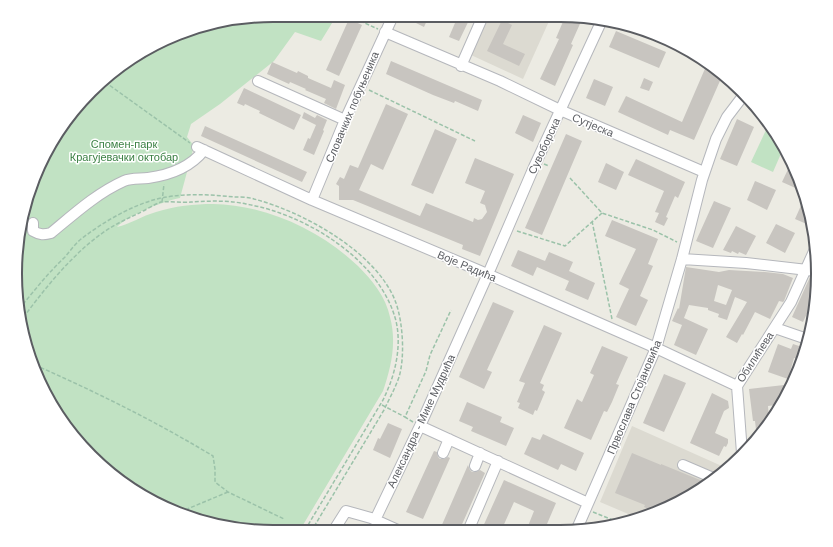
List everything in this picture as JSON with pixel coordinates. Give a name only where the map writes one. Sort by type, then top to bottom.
[{"type":"street","name":"Словачких побуњеника","points":[[312,200],[389,22]]},
{"type":"street","points":[[461,66],[479,22]]},
{"type":"street","name":"Сувоборска","points":[[488,274],[507,228],[600,25]]},
{"type":"street","name":"Сутјеска","points":[[385,32],[461,66],[500,81],[560,110],[704,172]]},
{"type":"street","points":[[258,81],[346,120]]},
{"type":"street","name":"Првослава Стојановића","points":[[579,524],[656,348],[686,246],[704,172],[716,139],[727,117],[740,99]]},
{"type":"street","points":[[33,223],[33,231],[39,235],[51,233],[89,202],[123,181],[166,175],[187,166],[198,158],[200,149]]},
{"type":"street","name":"Воје Радића","points":[[200,149],[312,200],[488,274],[656,348],[737,386]]},
{"type":"street","points":[[682,259],[746,263],[811,270]]},
{"type":"street","name":"Обилићева","points":[[742,446],[737,386],[811,270]]},
{"type":"street","name":"Александра - Мике Мудрића","points":[[375,520],[420,426],[488,274]]},
{"type":"street","points":[[774,328],[802,337]]},
{"type":"street","points":[[420,426],[498,461],[587,506]]},
{"type":"street","points":[[443,453],[449,439]]},
{"type":"street","points":[[475,466],[480,453]]},
{"type":"street","points":[[471,525],[498,461]]},
{"type":"street","points":[[683,466],[709,476]]},
{"type":"street","points":[[337,525],[346,511],[386,525]]},
{"type":"path","points":[[362,22],[385,32]]},
{"type":"path","points":[[108,84],[200,149]]},
{"type":"path","points":[[360,87],[385,97],[475,141]]},
{"type":"path","points":[[162,202],[166,175]]},
{"type":"path","points":[[570,178],[602,212],[653,230],[686,246]]},
{"type":"path","points":[[24,303],[44,278],[81,240],[117,216],[152,200],[172,196],[205,195],[253,198],[283,208],[317,224],[362,257],[382,278],[396,303],[403,342],[399,376],[386,407],[315,525]]},
{"type":"path","points":[[26,315],[48,285],[87,246],[114,226],[162,202],[180,203],[225,201],[245,204],[279,212],[314,228],[330,238],[367,269],[385,293],[392,307],[398,338],[396,364],[389,387],[381,404],[308,525]]},
{"type":"path","points":[[507,228],[565,246],[602,212]]},
{"type":"path","points":[[592,221],[614,330]]},
{"type":"path","points":[[405,417],[451,310]]},
{"type":"path","points":[[40,366],[110,399],[180,436],[213,456],[215,469],[214,482],[228,492],[284,519]]},
{"type":"path","points":[[381,404],[420,426]]},
{"type":"path","points":[[186,509],[228,492]]},
{"type":"path","points":[[587,506],[611,519]]},
{"type":"shaded area","points":[[487,22],[549,22],[523,79],[471,55]]},
{"type":"shaded area","points":[[632,426],[722,466],[699,483],[671,499],[640,512],[630,515],[600,502]]},
{"type":"green space","name":"Спомен-парк Крагујевачки октобар","points":[[274,22],[333,22],[321,41],[295,32],[274,61],[220,104],[191,124],[187,137],[194,146],[180,198],[146,209],[117,227],[170,208],[199,204],[233,205],[253,209],[291,222],[327,241],[363,271],[378,289],[388,310],[392,327],[393,346],[391,364],[383,391],[303,525],[241,523],[208,516],[177,506],[134,483],[120,473],[84,439],[64,413],[48,385],[35,354],[24,306],[22,274],[24,241],[35,193],[48,162],[74,120],[108,84],[134,64],[162,48],[193,35],[241,24]]},
{"type":"green space","points":[[766,130],[781,154],[773,172],[751,162]]},
{"type":"building","points":[[348,22],[356,22],[362,25],[339,76],[326,70]]},
{"type":"building","points":[[414,22],[426,22],[424,27]]},
{"type":"building","points":[[455,22],[468,22],[459,41],[449,37]]},
{"type":"building","points":[[501,22],[506,22],[512,25],[503,44],[525,54],[519,66],[487,51]]},
{"type":"building","points":[[563,22],[580,23],[571,44],[573,45],[555,86],[540,79],[559,39],[556,38]]},
{"type":"building","points":[[616,31],[666,52],[659,68],[609,47]]},
{"type":"building","points":[[391,61],[482,100],[478,111],[455,101],[454,103],[433,95],[386,74]]},
{"type":"building","points":[[272,62],[297,73],[298,71],[308,76],[308,78],[331,88],[334,80],[345,85],[336,109],[324,103],[326,99],[290,82],[289,84],[267,74]]},
{"type":"building","points":[[705,68],[720,80],[694,140],[670,130],[668,135],[618,112],[626,96],[682,122]]},
{"type":"building","points":[[644,78],[653,82],[649,91],[640,88]]},
{"type":"building","points":[[594,79],[613,87],[605,106],[586,98]]},
{"type":"building","points":[[244,88],[301,115],[294,130],[259,113],[260,111],[245,104],[244,106],[237,103]]},
{"type":"building","points":[[386,104],[408,114],[383,170],[371,164],[359,190],[420,216],[426,203],[473,222],[474,218],[478,220],[482,219],[487,212],[485,205],[480,203],[485,191],[465,183],[475,158],[514,174],[480,256],[462,249],[463,245],[353,200],[339,200],[339,186],[336,184],[340,177],[344,179],[350,165],[358,168]]},
{"type":"building","points":[[304,112],[315,118],[317,115],[327,120],[314,155],[303,150],[316,125],[302,118]]},
{"type":"building","points":[[523,115],[541,123],[533,142],[515,133]]},
{"type":"building","points":[[737,119],[754,127],[737,166],[720,159]]},
{"type":"building","points":[[205,126],[307,172],[302,182],[201,136]]},
{"type":"building","points":[[435,129],[457,139],[433,194],[411,185]]},
{"type":"building","points":[[566,134],[582,141],[542,235],[525,228]]},
{"type":"building","points":[[636,159],[685,182],[678,198],[675,196],[666,217],[668,218],[664,226],[655,222],[659,213],[655,212],[664,191],[628,175]]},
{"type":"building","points":[[606,163],[624,172],[616,190],[598,182]]},
{"type":"building","points":[[788,169],[796,188],[782,182]]},
{"type":"building","points":[[755,181],[776,190],[767,210],[747,200]]},
{"type":"building","points":[[714,201],[731,208],[713,248],[696,241]]},
{"type":"building","points":[[801,205],[806,224],[795,219]]},
{"type":"building","points":[[612,220],[658,239],[648,264],[653,266],[640,296],[648,300],[636,326],[616,317],[629,289],[619,284],[636,249],[605,236]]},
{"type":"building","points":[[776,224],[795,233],[785,253],[766,243]]},
{"type":"building","points":[[736,226],[756,236],[746,255],[739,252],[738,254],[732,251],[731,253],[723,250]]},
{"type":"building","points":[[518,250],[545,261],[549,252],[573,262],[569,271],[595,283],[588,300],[565,290],[569,281],[537,267],[533,276],[511,266]]},
{"type":"building","points":[[686,267],[719,272],[729,270],[765,272],[783,274],[793,278],[784,301],[779,301],[770,319],[755,312],[737,343],[726,337],[747,302],[735,297],[727,320],[718,317],[719,314],[708,310],[708,308],[689,305],[684,318],[708,329],[696,355],[674,345],[682,325],[672,321],[678,308],[679,309]],"holes":[[[718,285],[732,290],[726,305],[714,301]]]},
{"type":"building","points":[[811,277],[808,311],[803,322],[792,317]]},
{"type":"building","points":[[493,302],[514,311],[487,370],[492,372],[484,389],[459,377]]},
{"type":"building","points":[[544,325],[562,333],[540,383],[544,385],[542,390],[545,392],[537,411],[535,410],[533,415],[518,408],[520,403],[517,402],[525,383],[519,381]]},
{"type":"building","points":[[778,344],[791,349],[793,344],[800,346],[796,359],[794,358],[788,379],[768,372]]},
{"type":"building","points":[[602,346],[628,357],[616,384],[619,385],[612,402],[607,412],[604,411],[591,440],[564,428],[577,399],[582,402],[594,375],[590,373]]},
{"type":"building","points":[[664,374],[686,383],[664,432],[643,423]]},
{"type":"building","points":[[784,385],[784,386],[773,405],[768,406],[769,414],[756,430],[755,421],[753,421],[749,389]]},
{"type":"building","points":[[712,393],[728,401],[729,408],[724,411],[715,433],[728,439],[726,447],[724,446],[719,456],[690,443]]},
{"type":"building","points":[[467,402],[502,417],[500,422],[514,428],[506,446],[471,431],[473,427],[459,421]]},
{"type":"building","points":[[388,423],[402,429],[390,458],[373,450],[378,438],[380,439]]},
{"type":"building","points":[[543,434],[584,453],[576,471],[561,464],[558,470],[524,454],[532,437],[540,440]]},
{"type":"building","points":[[434,451],[437,452],[440,459],[450,458],[423,519],[406,512]]},
{"type":"building","points":[[632,453],[702,481],[671,499],[648,509],[644,507],[645,505],[615,493]]},
{"type":"building","points":[[468,465],[472,472],[480,470],[485,473],[462,525],[442,525]]},
{"type":"building","points":[[504,480],[556,503],[547,525],[528,525],[534,511],[514,502],[504,525],[484,525]]}]
